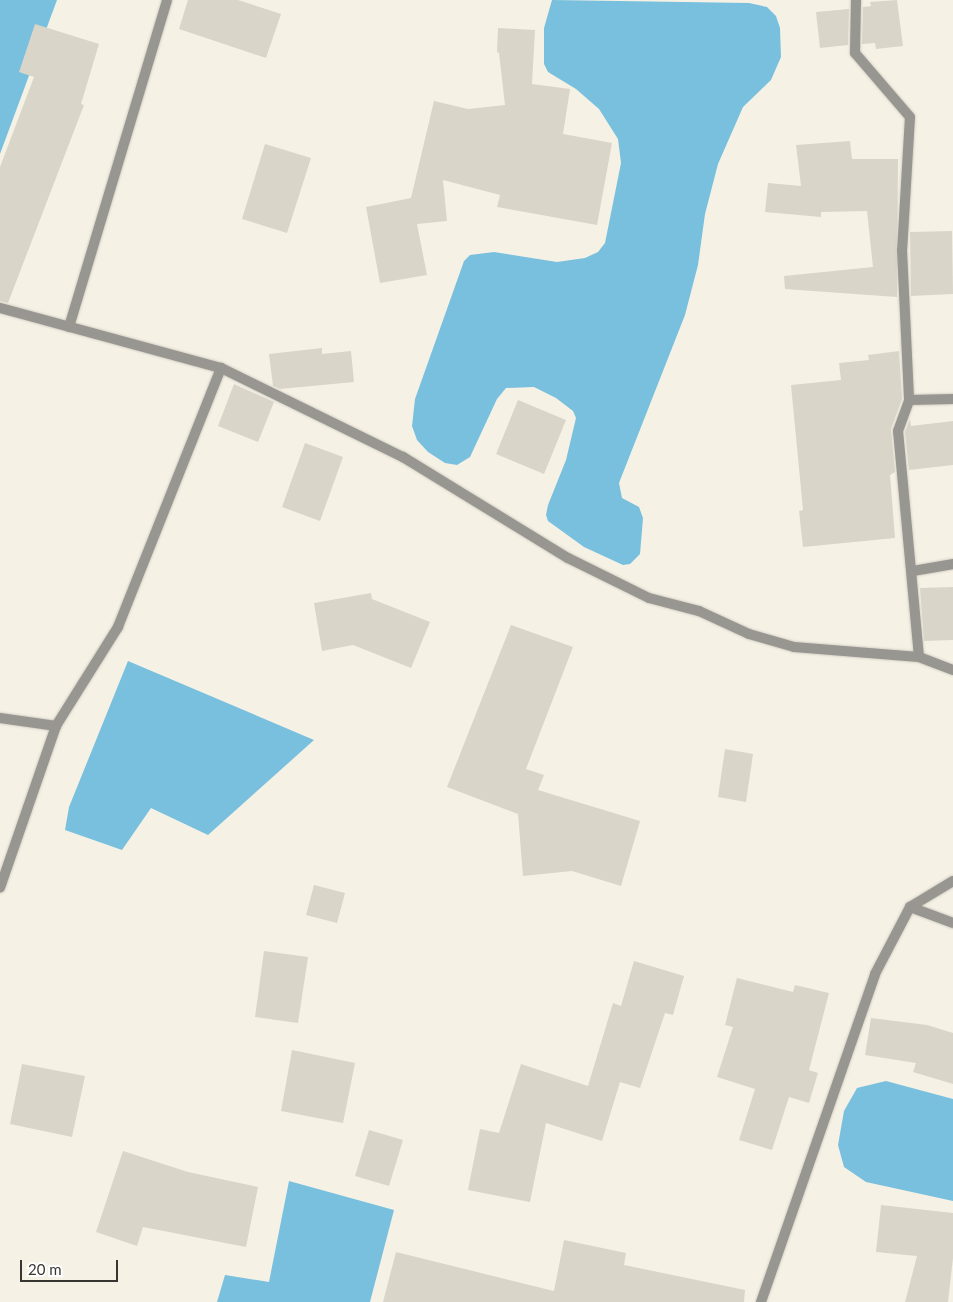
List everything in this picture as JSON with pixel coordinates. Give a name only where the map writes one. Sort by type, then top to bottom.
[{"type":"street","points":[[70,327],[167,0]]},
{"type":"street","points":[[856,0],[855,53],[910,117],[902,250],[909,400],[898,431],[919,657]]},
{"type":"street","points":[[0,308],[220,368],[403,457],[568,558],[649,598],[699,611],[749,634],[794,647],[919,657],[953,670]]},
{"type":"street","points":[[0,888],[56,726],[118,627],[220,368]]},
{"type":"street","points":[[909,400],[953,398]]},
{"type":"street","points":[[912,571],[953,564]]},
{"type":"street","points":[[0,718],[56,726]]},
{"type":"street","points":[[761,1302],[858,1017],[875,974],[910,908],[953,881]]},
{"type":"street","points":[[910,908],[953,923]]},
{"type":"water","points":[[0,0],[57,0],[0,154]]},
{"type":"water","points":[[552,0],[749,3],[767,7],[776,16],[780,28],[781,57],[771,80],[743,107],[718,164],[705,214],[698,265],[685,315],[619,483],[622,498],[639,507],[643,518],[640,554],[630,564],[623,565],[584,547],[548,521],[546,515],[548,505],[566,460],[576,418],[573,411],[556,398],[534,387],[506,388],[497,399],[470,457],[457,465],[445,463],[428,452],[417,440],[412,426],[415,399],[464,261],[470,255],[494,252],[557,262],[585,258],[598,252],[605,243],[621,163],[618,139],[599,109],[576,89],[548,72],[544,64],[544,28]]},
{"type":"water","points":[[128,661],[314,740],[208,835],[151,808],[122,850],[65,830],[69,807]]},
{"type":"water","points":[[886,1081],[953,1099],[953,1201],[866,1182],[844,1167],[838,1145],[844,1111],[857,1088]]},
{"type":"water","points":[[289,1181],[394,1210],[370,1302],[217,1302],[225,1275],[269,1282]]},
{"type":"building","points":[[188,0],[238,0],[281,14],[266,58],[179,29]]},
{"type":"building","points":[[897,0],[903,46],[876,49],[875,43],[862,44],[863,7],[871,6],[870,2]]},
{"type":"building","points":[[849,9],[848,45],[820,48],[816,12]]},
{"type":"building","points":[[35,24],[99,44],[81,104],[84,105],[8,303],[0,301],[0,167],[34,77],[19,72]]},
{"type":"building","points":[[498,28],[535,30],[532,84],[570,89],[563,134],[612,143],[597,225],[497,207],[500,195],[443,180],[447,221],[417,224],[427,275],[380,283],[366,207],[411,198],[434,101],[468,109],[505,105],[499,53],[497,52]]},
{"type":"building","points":[[850,141],[852,159],[898,159],[897,297],[785,289],[784,276],[873,267],[867,211],[821,212],[821,217],[765,212],[768,183],[801,186],[796,145]]},
{"type":"building","points":[[265,144],[311,158],[287,233],[242,219]]},
{"type":"building","points":[[952,231],[953,294],[911,296],[910,232]]},
{"type":"building","points":[[322,348],[322,354],[351,351],[354,382],[280,389],[273,386],[269,354]]},
{"type":"building","points":[[899,351],[902,399],[891,429],[895,472],[890,475],[895,538],[803,547],[799,511],[803,510],[791,385],[841,380],[839,363],[869,360],[868,355]]},
{"type":"building","points":[[234,384],[274,402],[258,442],[218,426]]},
{"type":"building","points":[[518,400],[566,420],[544,474],[496,454]]},
{"type":"building","points":[[910,419],[911,426],[953,421],[953,465],[909,470],[905,432]]},
{"type":"building","points":[[305,443],[343,457],[320,521],[282,507]]},
{"type":"building","points":[[953,587],[953,640],[924,641],[920,588]]},
{"type":"building","points":[[371,593],[372,599],[430,622],[411,668],[353,645],[322,651],[314,603]]},
{"type":"building","points":[[511,625],[573,647],[526,769],[544,775],[538,790],[640,821],[621,886],[572,871],[523,876],[518,814],[447,787]]},
{"type":"building","points":[[725,749],[753,754],[746,802],[718,797]]},
{"type":"building","points":[[314,885],[345,893],[337,923],[306,915]]},
{"type":"building","points":[[264,951],[308,957],[298,1023],[255,1017]]},
{"type":"building","points":[[634,961],[684,976],[673,1015],[665,1013],[640,1088],[620,1082],[602,1141],[546,1123],[530,1202],[468,1190],[480,1129],[499,1133],[521,1064],[588,1086],[613,1003],[621,1006]]},
{"type":"building","points":[[737,978],[793,992],[795,985],[829,993],[809,1070],[818,1073],[809,1103],[789,1097],[772,1150],[739,1140],[755,1089],[717,1077],[733,1027],[725,1025]]},
{"type":"building","points":[[871,1018],[927,1025],[953,1033],[953,1084],[913,1072],[916,1063],[865,1055]]},
{"type":"building","points":[[292,1050],[355,1063],[343,1123],[281,1111]]},
{"type":"building","points":[[22,1064],[85,1076],[72,1137],[10,1124]]},
{"type":"building","points":[[369,1130],[403,1140],[389,1186],[355,1176]]},
{"type":"building","points":[[123,1151],[188,1172],[258,1187],[246,1247],[143,1227],[137,1246],[96,1232]]},
{"type":"building","points":[[881,1205],[953,1213],[953,1258],[948,1302],[905,1302],[917,1256],[876,1252]]},
{"type":"building","points":[[564,1240],[626,1253],[624,1265],[745,1290],[744,1302],[383,1302],[396,1252],[554,1291]]}]
